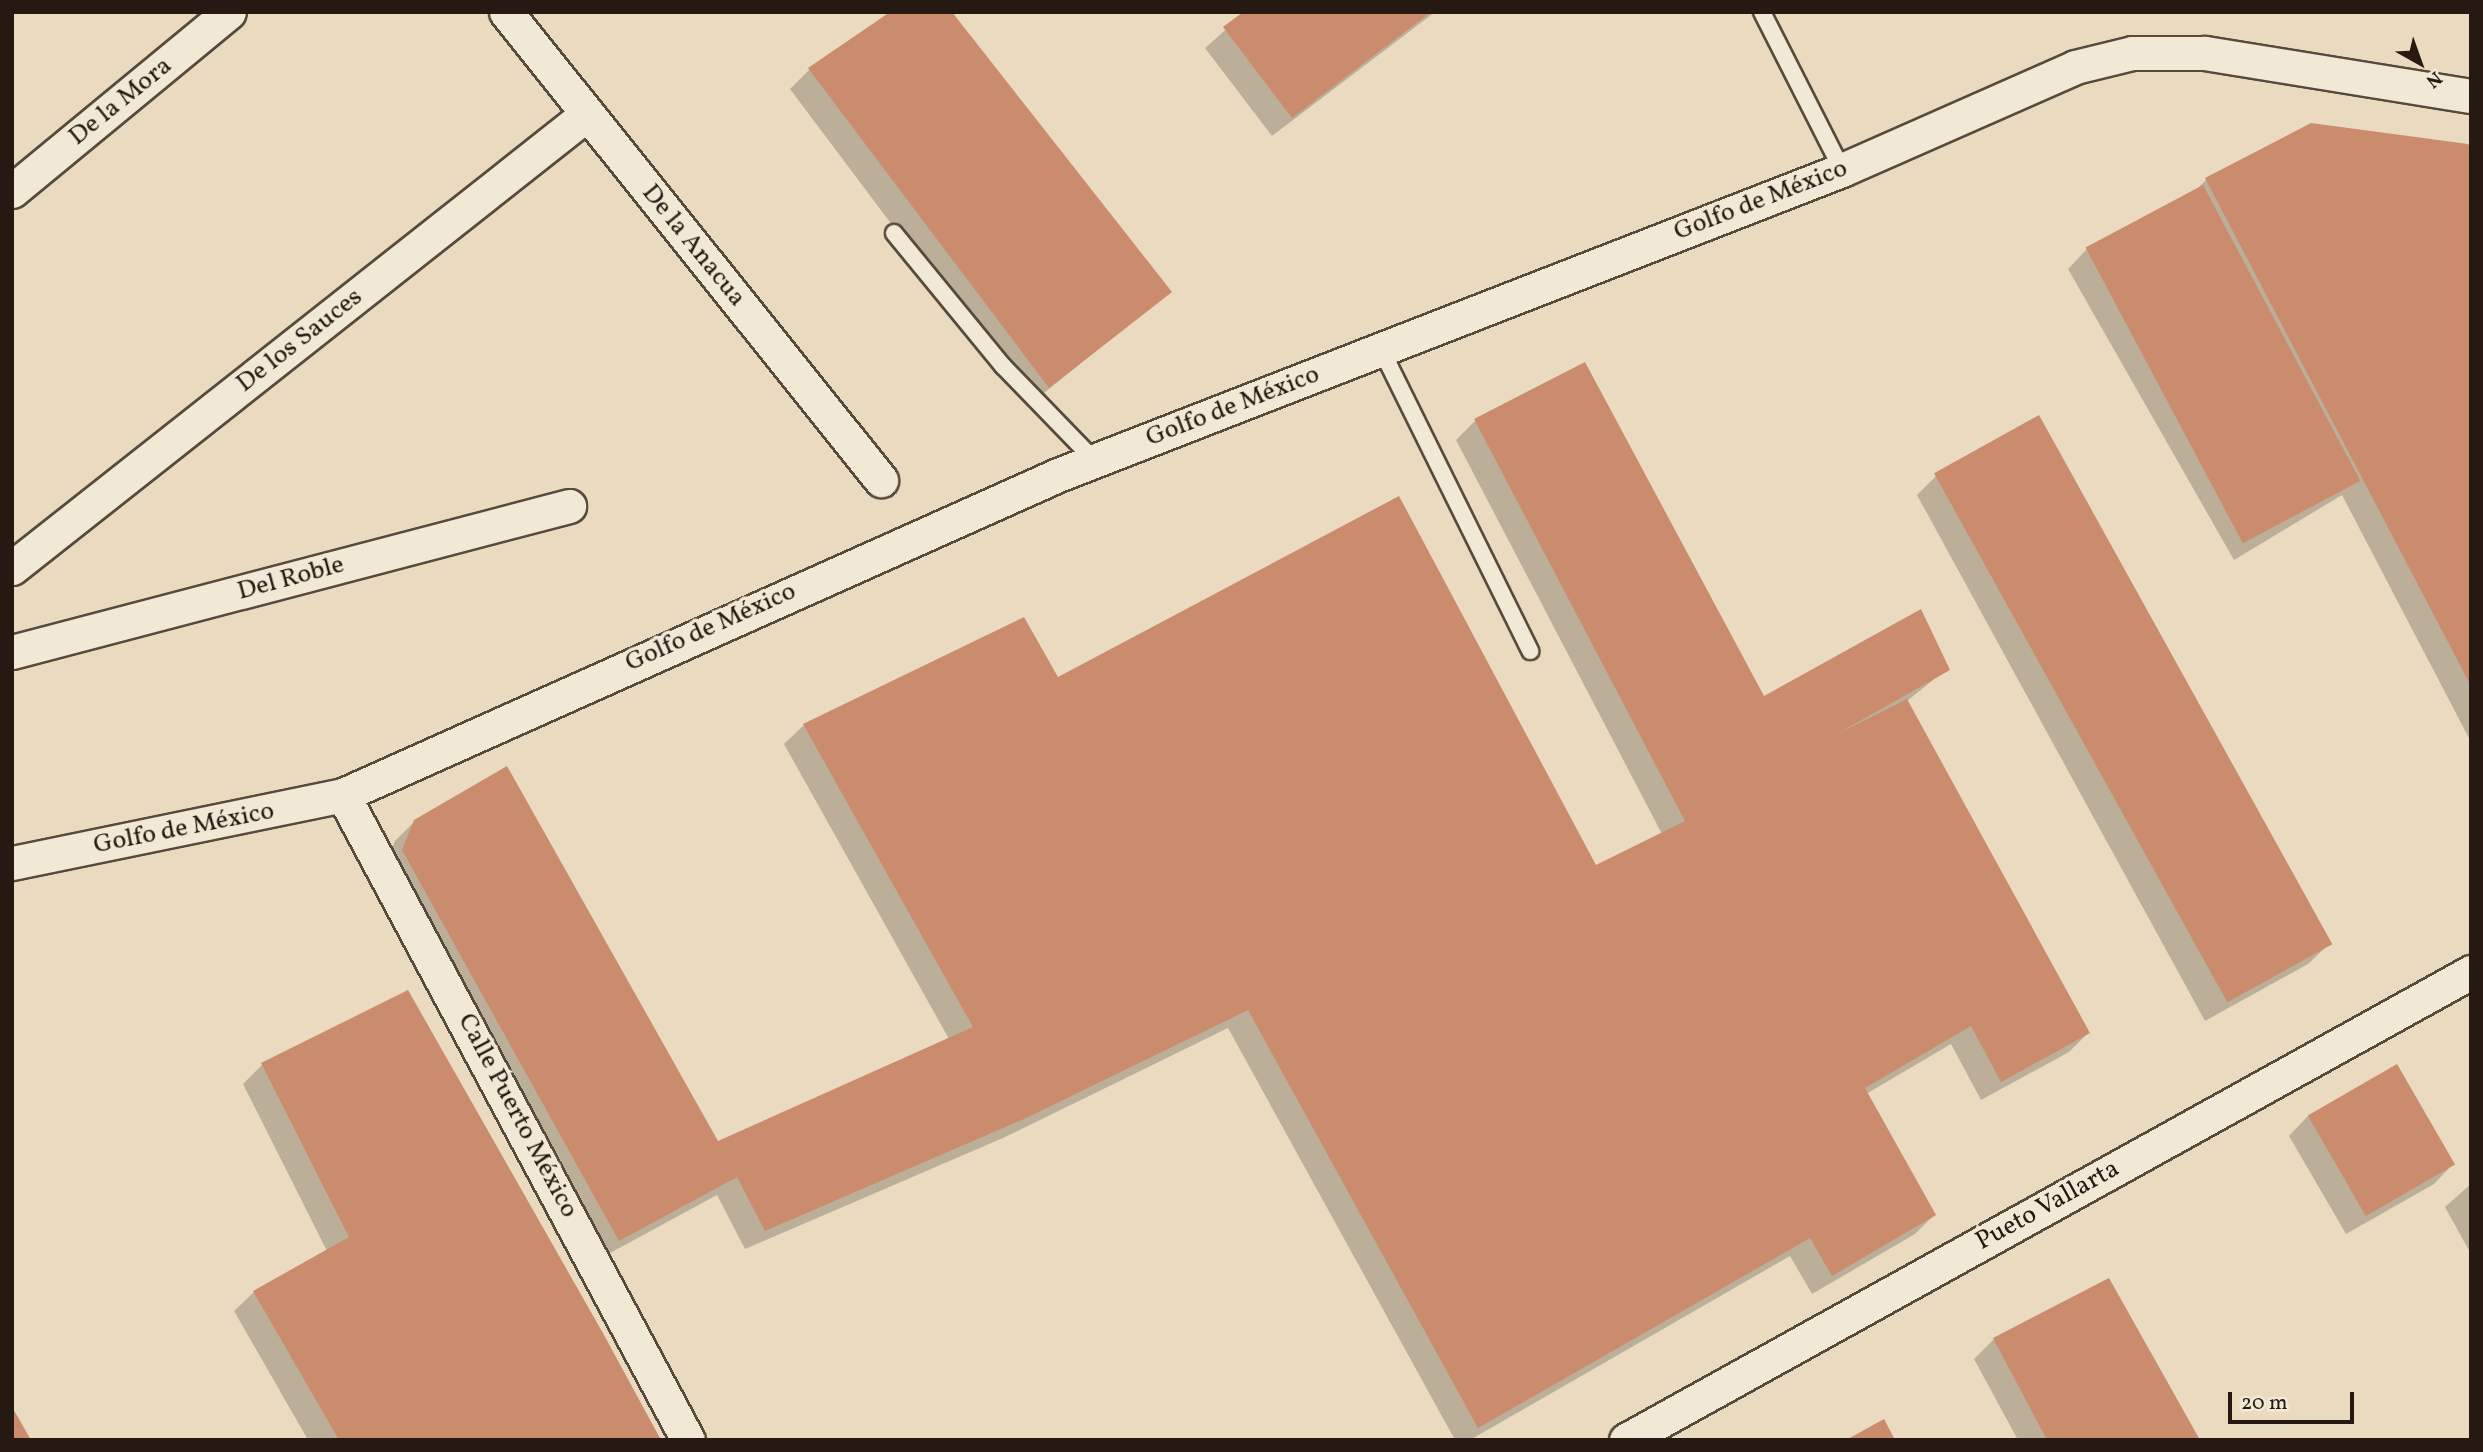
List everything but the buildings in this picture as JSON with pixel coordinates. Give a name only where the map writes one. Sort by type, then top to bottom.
[{"type":"street","name":"De la Mora","points":[[12,191],[229,12]]},
{"type":"street","name":"De la Anacua","points":[[506,12],[881,480]]},
{"type":"street","name":"Golfo de México","points":[[12,863],[343,794],[926,532],[1095,461],[1842,170],[2075,67],[2132,54],[2205,53],[2471,96]]},
{"type":"street","name":"De los Sauces","points":[[12,568],[587,114]]},
{"type":"street","name":"Del Roble","points":[[12,652],[569,506]]},
{"type":"street","name":"Calle Puerto México","points":[[343,794],[688,1440]]},
{"type":"street","name":"Pueto Vallarta","points":[[1626,1440],[2471,972]]},
{"type":"lane","points":[[1762,12],[1842,170]]},
{"type":"lane","points":[[894,233],[1003,366],[1095,461]]},
{"type":"lane","points":[[1381,349],[1530,651]]}]
